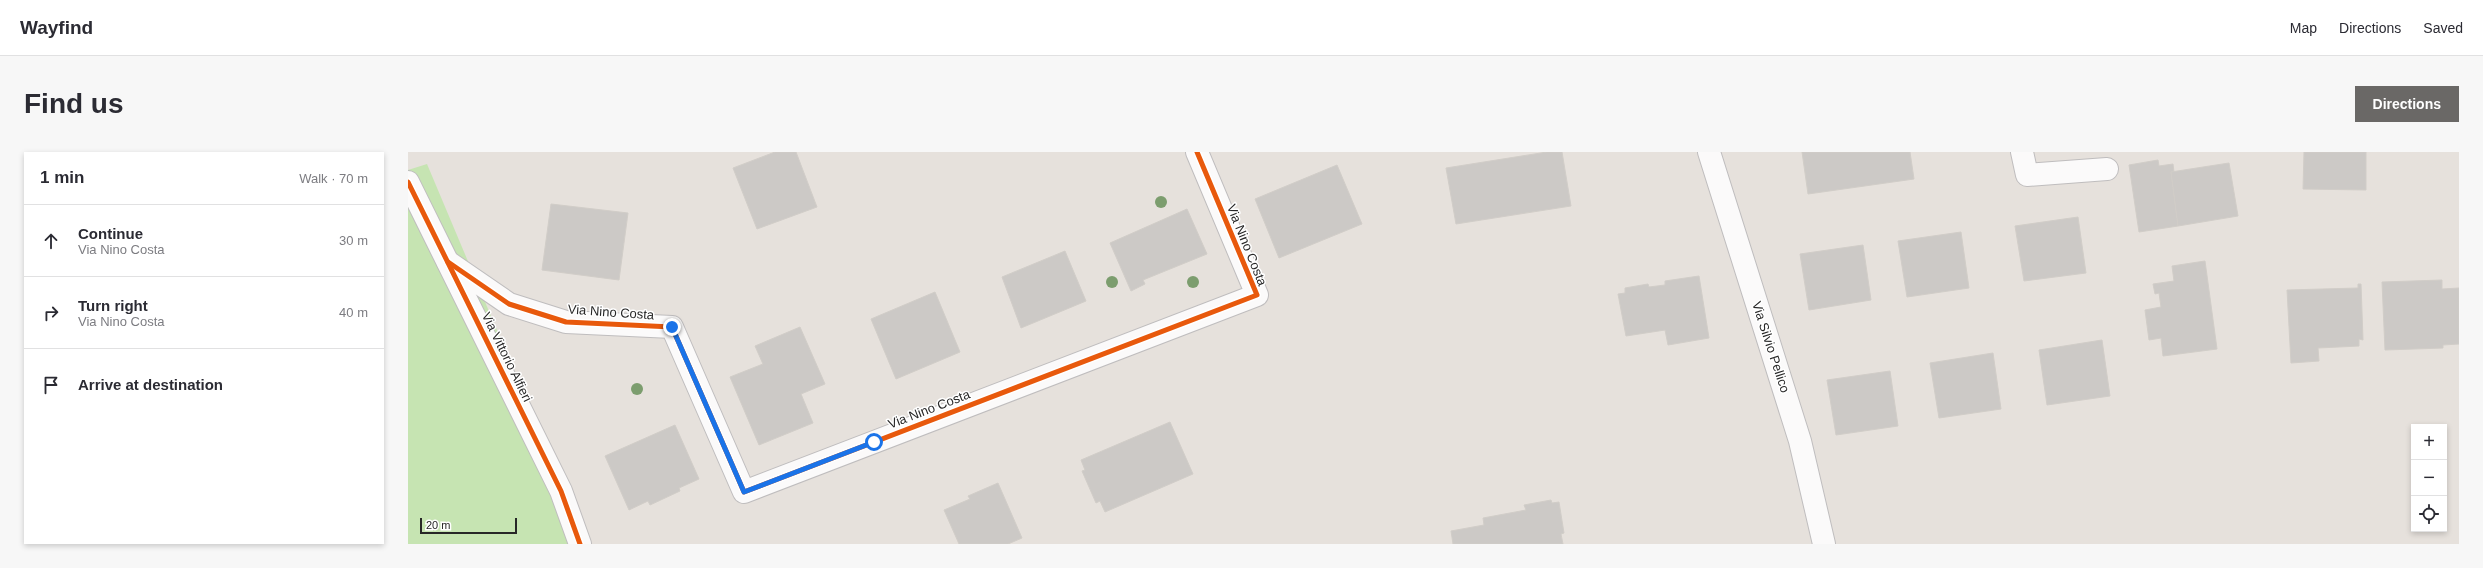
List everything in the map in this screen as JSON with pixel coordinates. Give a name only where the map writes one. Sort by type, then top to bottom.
[{"type":"street","name":"Via Nino Costa","points":[[448,262],[509,304],[566,322],[672,327],[744,492],[1257,294],[1197,152]]},
{"type":"street","name":"Via Silvio Pellico","points":[[1709,152],[1800,441],[1824,544]]},
{"type":"street","points":[[2022,152],[2027,174],[2108,169]]},
{"type":"street","name":"Via Vittorio Alfieri","points":[[408,182],[561,492],[580,544]]},
{"type":"green space","points":[[427,164],[587,544],[408,544],[408,170]]},
{"type":"building","points":[[775,152],[796,152],[817,207],[757,229],[733,168]]},
{"type":"building","points":[[1547,152],[1562,152],[1571,206],[1456,224],[1446,168]]},
{"type":"building","points":[[1802,152],[1910,152],[1914,179],[1808,194]]},
{"type":"building","points":[[2304,152],[2366,152],[2366,190],[2303,189]]},
{"type":"building","points":[[2158,160],[2159,166],[2173,164],[2174,172],[2171,172],[2178,226],[2139,232],[2129,165]]},
{"type":"building","points":[[2229,163],[2238,216],[2178,226],[2171,172]]},
{"type":"building","points":[[1337,165],[1362,224],[1279,258],[1255,199]]},
{"type":"building","points":[[551,204],[628,213],[619,280],[542,270]]},
{"type":"building","points":[[1187,209],[1207,254],[1143,280],[1145,284],[1131,291],[1110,243]]},
{"type":"building","points":[[2078,217],[2086,273],[2024,281],[2015,226]]},
{"type":"building","points":[[1961,232],[1969,288],[1907,297],[1898,241]]},
{"type":"building","points":[[1863,245],[1871,300],[1809,310],[1800,254]]},
{"type":"building","points":[[1065,251],[1086,301],[1021,328],[1002,277]]},
{"type":"building","points":[[2205,261],[2217,349],[2163,356],[2161,338],[2149,340],[2145,310],[2161,307],[2159,293],[2155,294],[2153,284],[2174,281],[2172,266]]},
{"type":"building","points":[[1699,276],[1709,338],[1668,345],[1665,330],[1626,336],[1618,294],[1625,293],[1625,288],[1648,284],[1649,287],[1665,285],[1665,281]]},
{"type":"building","points":[[2442,280],[2442,289],[2459,288],[2459,344],[2443,345],[2443,348],[2385,350],[2382,282]]},
{"type":"building","points":[[2358,284],[2361,284],[2363,340],[2359,339],[2359,346],[2318,348],[2319,361],[2291,363],[2287,290],[2358,288]]},
{"type":"building","points":[[935,292],[960,352],[896,379],[871,319]]},
{"type":"building","points":[[800,327],[825,384],[801,394],[813,423],[759,445],[730,377],[763,364],[755,346]]},
{"type":"building","points":[[2102,340],[2110,396],[2047,405],[2039,350]]},
{"type":"building","points":[[1993,353],[2001,409],[1939,418],[1930,363]]},
{"type":"building","points":[[1890,371],[1898,426],[1836,435],[1827,380]]},
{"type":"building","points":[[1170,422],[1193,474],[1105,512],[1100,501],[1096,503],[1082,471],[1085,470],[1081,460]]},
{"type":"building","points":[[675,425],[699,479],[679,488],[680,491],[650,505],[648,501],[629,510],[605,456]]},
{"type":"building","points":[[998,483],[1022,538],[1008,544],[959,544],[944,510],[970,499],[968,496]]},
{"type":"building","points":[[1551,500],[1552,503],[1559,502],[1564,533],[1561,534],[1563,544],[1453,544],[1451,531],[1484,525],[1483,518],[1526,510],[1524,505]]},
{"type":"cycle path","points":[[448,262],[509,304],[566,322],[672,327],[744,492],[1257,295],[1197,152]]},
{"type":"cycle path","points":[[408,182],[561,491],[580,544]]},
{"type":"route","points":[[672,327],[744,492],[874,442]]}]
